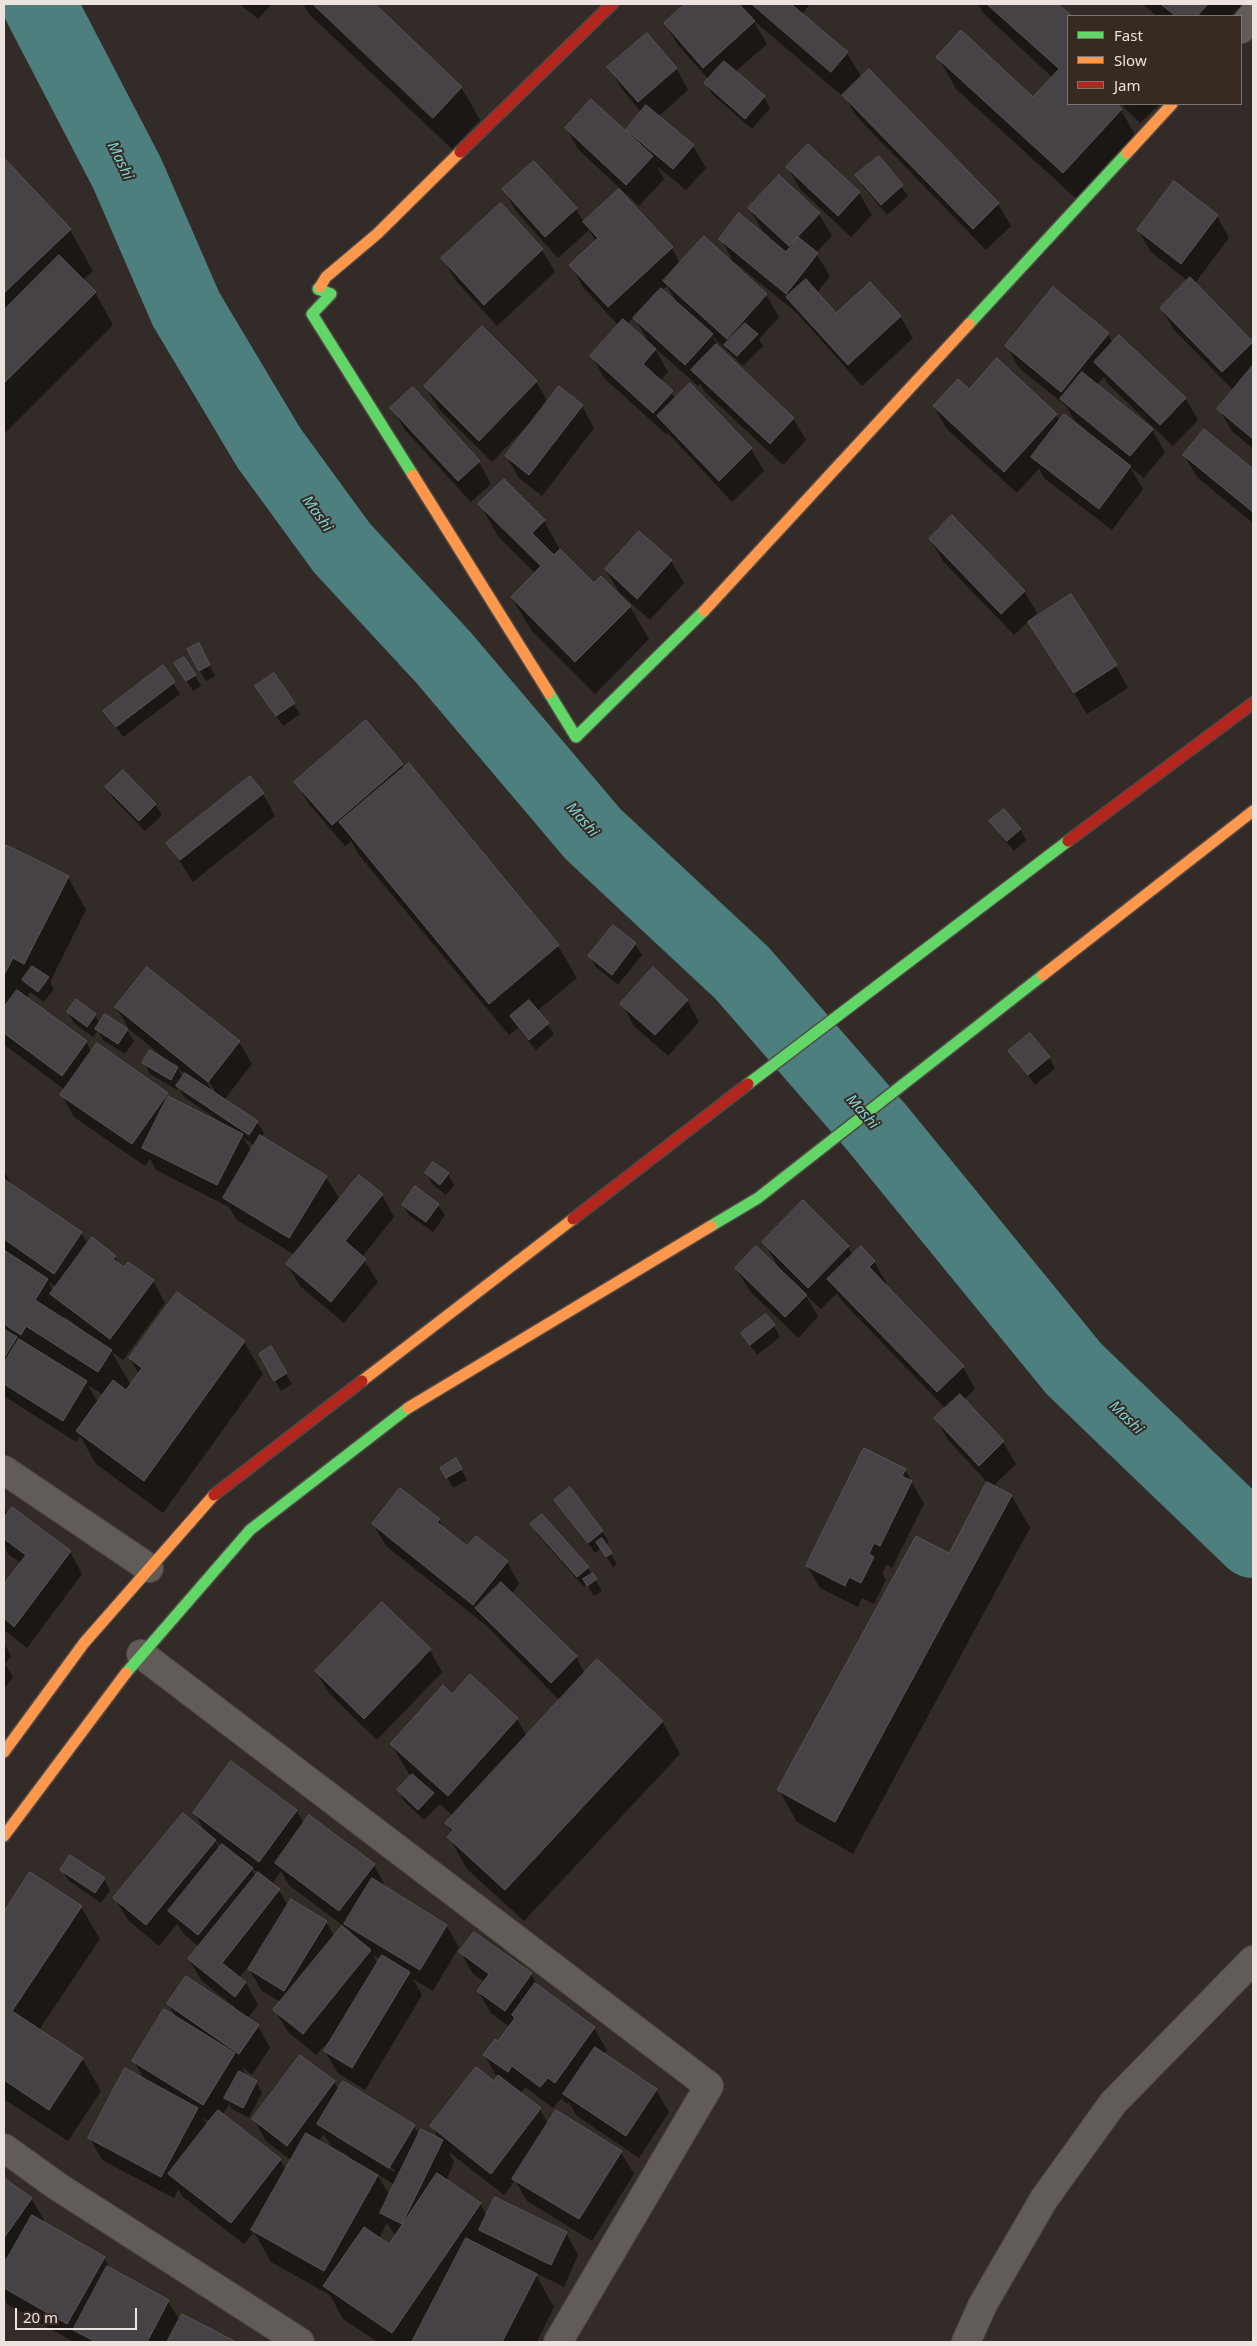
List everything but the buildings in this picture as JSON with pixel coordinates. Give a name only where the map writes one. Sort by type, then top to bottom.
[{"type":"main road","points":[[612,4],[377,234],[326,277],[318,290],[331,294],[312,314],[576,737],[682,634],[1171,105]]},
{"type":"main road","points":[[4,1752],[84,1643],[209,1500],[701,1118],[898,968],[1253,703]]},
{"type":"main road","points":[[4,1836],[141,1654],[250,1530],[404,1410],[758,1198],[1253,811]]},
{"type":"street","points":[[1242,28],[1253,15]]},
{"type":"street","points":[[4,1470],[149,1568]]},
{"type":"street","points":[[141,1654],[709,2086],[558,2342]]},
{"type":"street","points":[[966,2342],[983,2304],[1044,2198],[1113,2103],[1253,1960]]},
{"type":"street","points":[[4,2148],[57,2186],[300,2342]]},
{"type":"waterway","name":"Mashi","points":[[39,4],[127,173],[186,309],[269,448],[342,548],[443,657],[593,834],[742,973],[877,1128],[1074,1369],[1253,1541]]},
{"type":"traffic: fast","points":[[969,324],[1127,153]]},
{"type":"traffic: fast","points":[[320,287],[318,289],[331,294],[312,314],[413,475]]},
{"type":"traffic: fast","points":[[549,693],[576,737],[704,611]]},
{"type":"traffic: fast","points":[[748,1084],[1068,841]]},
{"type":"traffic: fast","points":[[711,1226],[758,1198],[1043,975]]},
{"type":"traffic: fast","points":[[126,1673],[250,1530],[408,1408]]},
{"type":"traffic: slow","points":[[1127,153],[1171,105]]},
{"type":"traffic: slow","points":[[320,287],[326,277],[377,234],[460,152]]},
{"type":"traffic: slow","points":[[704,611],[969,324]]},
{"type":"traffic: slow","points":[[413,475],[549,693]]},
{"type":"traffic: slow","points":[[1043,975],[1253,811]]},
{"type":"traffic: slow","points":[[362,1381],[573,1219]]},
{"type":"traffic: slow","points":[[408,1408],[711,1226]]},
{"type":"traffic: slow","points":[[4,1752],[84,1643],[214,1495]]},
{"type":"traffic: slow","points":[[4,1836],[126,1673]]},
{"type":"traffic: jam","points":[[460,152],[612,4]]},
{"type":"traffic: jam","points":[[1068,841],[1253,703]]},
{"type":"traffic: jam","points":[[573,1219],[748,1084]]},
{"type":"traffic: jam","points":[[214,1495],[362,1381]]}]
